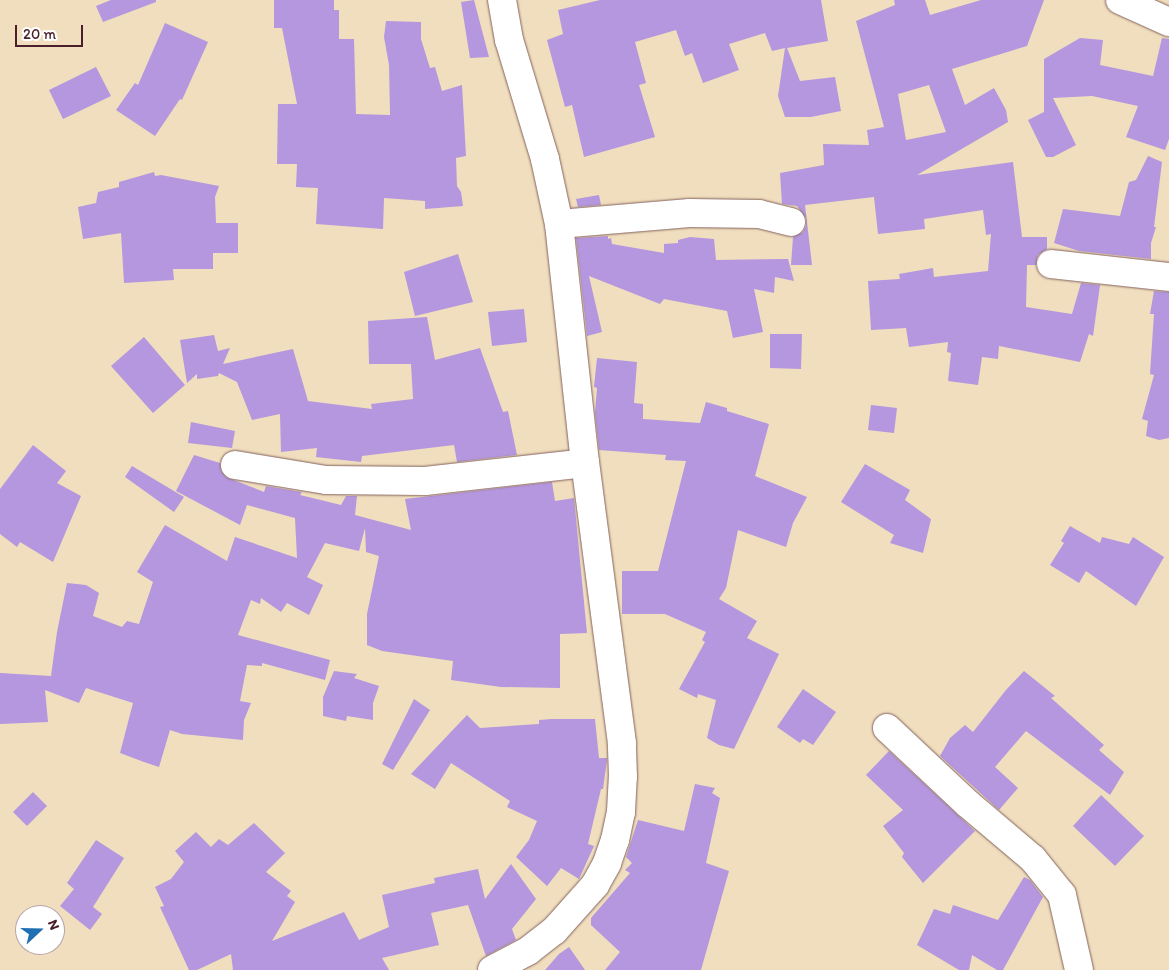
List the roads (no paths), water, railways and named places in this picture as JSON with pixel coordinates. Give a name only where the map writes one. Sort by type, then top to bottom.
[{"type":"street","points":[[492,970],[528,951],[554,931],[595,885],[607,863],[621,812],[624,776],[622,743],[585,463],[559,224],[545,159],[509,40],[502,0]]},
{"type":"street","points":[[1120,0],[1169,22]]},
{"type":"street","points":[[559,224],[690,213],[759,214],[791,222]]},
{"type":"street","points":[[1051,264],[1169,277]]},
{"type":"street","points":[[235,465],[326,480],[425,482],[585,463]]},
{"type":"street","points":[[887,728],[968,804],[1033,859],[1062,895],[1079,970]]}]
